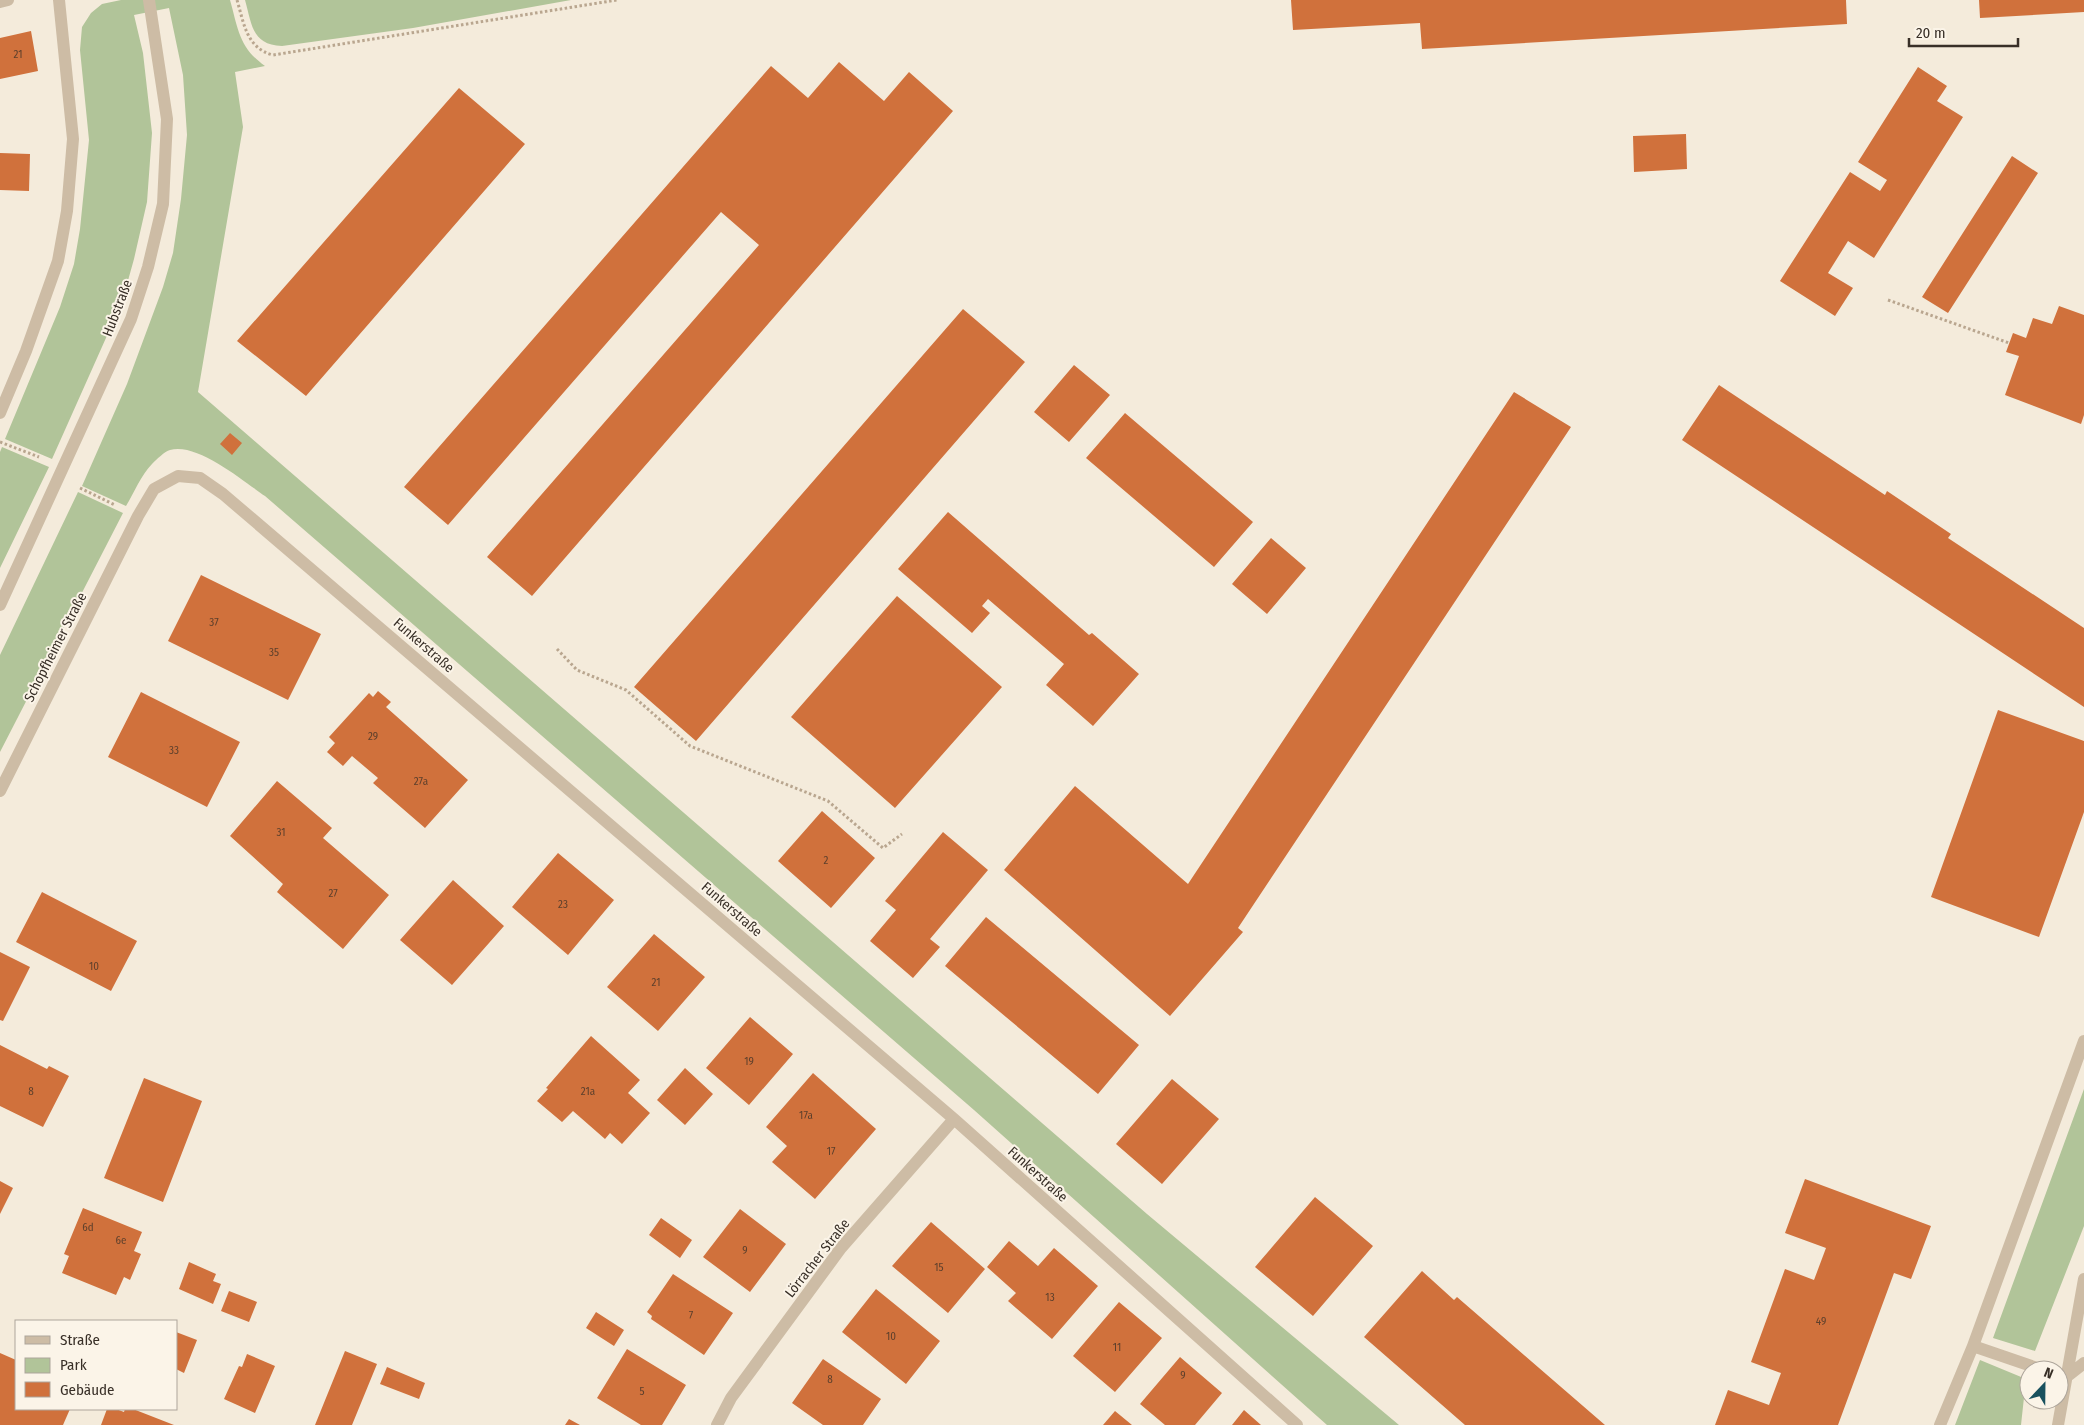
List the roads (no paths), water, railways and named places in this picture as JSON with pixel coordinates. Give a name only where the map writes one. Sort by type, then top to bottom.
[{"type":"street","points":[[0,2],[8,0]]},
{"type":"street","points":[[0,413],[26,351],[58,261],[67,211],[73,139],[59,0]]},
{"type":"street","name":"Hubstraße","points":[[0,605],[131,319],[148,267],[163,204],[167,119],[149,0]]},
{"type":"street","name":"Funkerstraße","points":[[138,516],[154,489],[178,476],[200,478],[223,494],[954,1120],[1297,1425]]},
{"type":"street","name":"Schopfheimer Straße","points":[[0,791],[138,516]]},
{"type":"street","points":[[1940,1425],[1973,1346],[2084,1041]]},
{"type":"street","name":"Lörracher Straße","points":[[717,1425],[731,1398],[841,1248],[954,1120]]},
{"type":"street","points":[[2066,1360],[2084,1279]]},
{"type":"street","points":[[1973,1346],[2019,1362]]},
{"type":"street","points":[[2069,1373],[2084,1364]]},
{"type":"street","points":[[2058,1425],[2059,1410]]}]
